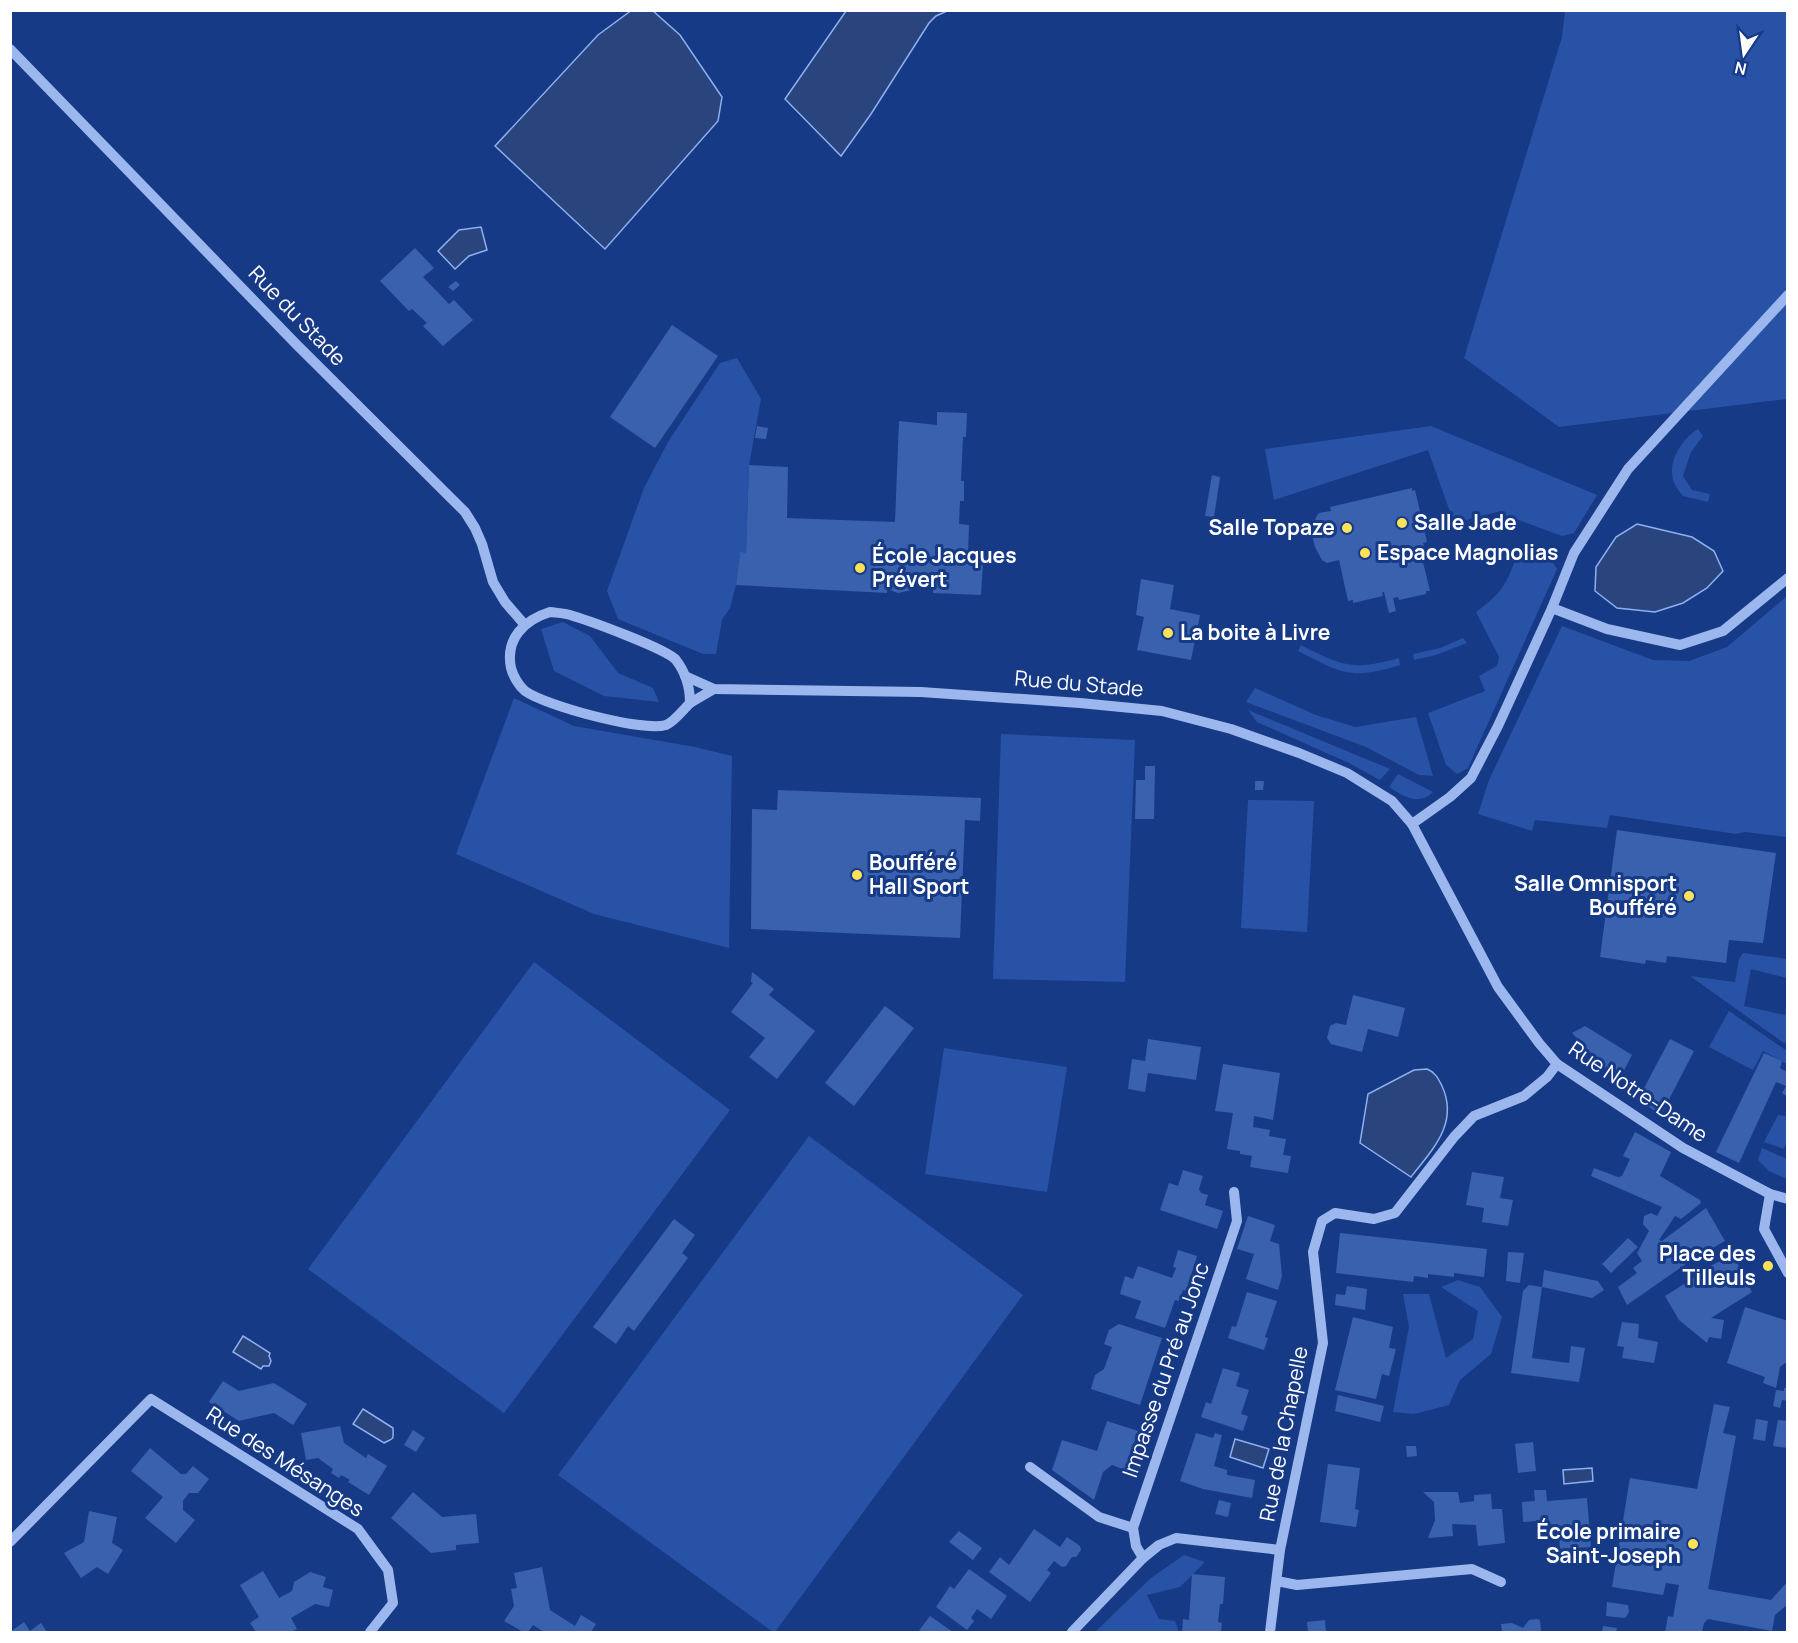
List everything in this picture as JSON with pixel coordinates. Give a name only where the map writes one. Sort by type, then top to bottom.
[{"type":"street","name":"Rue du Stade","points":[[12,51],[296,344],[465,512],[476,528],[493,582],[505,602],[524,624]]},
{"type":"street","points":[[1412,824],[1450,797],[1471,778],[1498,726],[1552,608],[1574,553],[1628,469],[1788,295]]},
{"type":"street","points":[[1552,608],[1607,629],[1680,645],[1723,631],[1788,578]]},
{"type":"street","points":[[690,703],[690,689],[674,658],[646,643],[571,615],[550,612],[535,616],[524,624],[512,640],[509,658],[512,674],[524,690],[546,701],[583,713],[648,726],[668,724],[690,703],[714,689]]},
{"type":"street","name":"Rue du Stade","points":[[685,676],[714,689],[921,692],[1162,711],[1231,729],[1347,773],[1392,801],[1412,824]]},
{"type":"street","name":"Rue Notre-Dame","points":[[1412,824],[1498,987],[1557,1064],[1683,1148],[1770,1194],[1788,1199]]},
{"type":"street","name":"Rue de la Chapelle","points":[[1270,1632],[1280,1550],[1323,1342],[1313,1252],[1322,1221],[1335,1213],[1374,1219],[1395,1213],[1454,1137],[1474,1116],[1524,1096],[1547,1077],[1557,1064]]},
{"type":"street","name":"Impasse du Pré au Jonc","points":[[1132,1528],[1237,1221],[1234,1192]]},
{"type":"street","points":[[1770,1194],[1764,1229],[1788,1273]]},
{"type":"street","name":"Rue des Mésanges","points":[[10,1542],[151,1400],[358,1529],[388,1570],[393,1603],[370,1632]]},
{"type":"street","points":[[1030,1467],[1099,1517],[1132,1528],[1136,1546],[1143,1558]]},
{"type":"street","points":[[1072,1632],[1143,1558],[1159,1545],[1176,1538],[1280,1550]]},
{"type":"street","points":[[1277,1581],[1297,1585],[1472,1569],[1501,1582]]},
{"type":"shaded area","points":[[632,10],[653,11],[680,35],[722,97],[718,121],[605,249],[495,146],[598,35]]},
{"type":"shaded area","points":[[846,11],[947,11],[936,16],[929,23],[871,114],[841,156],[785,99]]},
{"type":"shaded area","points":[[1565,11],[1787,11],[1787,399],[1559,427],[1464,358],[1562,37]]},
{"type":"shaded area","points":[[481,227],[487,250],[469,256],[455,269],[438,251],[459,230]]},
{"type":"shaded area","points":[[737,358],[761,399],[749,465],[746,553],[740,553],[736,585],[730,608],[722,620],[716,654],[703,654],[618,619],[607,591],[644,488],[668,442],[720,363]]},
{"type":"shaded area","points":[[1431,426],[1597,495],[1574,533],[1562,536],[1497,512],[1454,523],[1428,450],[1274,500],[1265,449]]},
{"type":"shaded area","points":[[1698,429],[1703,436],[1691,452],[1683,476],[1692,490],[1710,494],[1708,502],[1683,496],[1676,486],[1672,472],[1678,450]]},
{"type":"shaded area","points":[[1637,524],[1692,537],[1714,551],[1723,571],[1707,588],[1683,603],[1655,612],[1617,608],[1595,591],[1596,567],[1616,537]]},
{"type":"shaded area","points":[[1519,549],[1550,558],[1557,569],[1468,768],[1457,774],[1446,765],[1428,713],[1485,691],[1479,676],[1497,666],[1499,657],[1476,612],[1504,585]]},
{"type":"shaded area","points":[[1787,596],[1787,837],[1745,832],[1736,834],[1610,815],[1607,828],[1535,820],[1532,831],[1478,814],[1489,780],[1562,626],[1653,660],[1689,661],[1727,647]]},
{"type":"shaded area","points":[[563,622],[590,636],[618,673],[653,688],[659,702],[604,696],[554,671],[541,629]]},
{"type":"shaded area","points":[[1463,638],[1467,643],[1436,655],[1414,660],[1413,654],[1440,648]]},
{"type":"shaded area","points":[[1301,645],[1338,662],[1359,665],[1399,658],[1400,665],[1370,672],[1348,672],[1326,665],[1298,651]]},
{"type":"shaded area","points":[[1255,688],[1316,715],[1355,727],[1416,717],[1433,776],[1419,775],[1366,747],[1246,702]]},
{"type":"shaded area","points":[[514,698],[574,726],[695,747],[732,756],[729,948],[594,914],[456,854]]},
{"type":"shaded area","points":[[1248,710],[1390,769],[1380,780],[1349,763],[1257,722]]},
{"type":"shaded area","points":[[1001,734],[1135,740],[1125,982],[993,979]]},
{"type":"shaded area","points":[[1398,774],[1433,792],[1422,799],[1400,794],[1389,787]]},
{"type":"shaded area","points":[[1248,800],[1314,801],[1307,932],[1241,928]]},
{"type":"shaded area","points":[[1743,953],[1787,959],[1787,978],[1751,969],[1744,1006],[1785,1015],[1787,1003],[1787,1042],[1784,1043],[1690,976],[1735,982],[1739,959]]},
{"type":"shaded area","points":[[534,962],[730,1110],[504,1413],[308,1269]]},
{"type":"shaded area","points":[[1729,1011],[1787,1051],[1787,1064],[1763,1051],[1753,1070],[1709,1047]]},
{"type":"shaded area","points":[[944,1048],[1067,1067],[1047,1192],[925,1174]]},
{"type":"shaded area","points":[[1427,1069],[1438,1078],[1442,1086],[1447,1112],[1445,1124],[1435,1146],[1411,1177],[1360,1143],[1368,1094],[1414,1070]]},
{"type":"shaded area","points":[[1778,1115],[1786,1116],[1788,1124],[1784,1149],[1764,1142]]},
{"type":"shaded area","points":[[809,1136],[1023,1295],[773,1632],[558,1475]]},
{"type":"shaded area","points":[[1762,1148],[1787,1159],[1787,1179],[1769,1171],[1758,1160]]},
{"type":"shaded area","points":[[1458,1280],[1480,1287],[1502,1317],[1491,1354],[1460,1380],[1449,1405],[1414,1414],[1393,1412],[1409,1327],[1403,1294],[1429,1294],[1446,1358],[1473,1339],[1478,1311],[1441,1287]]},
{"type":"shaded area","points":[[243,1336],[270,1353],[269,1366],[263,1366],[261,1369],[233,1352]]},
{"type":"shaded area","points":[[363,1409],[393,1428],[393,1438],[384,1443],[353,1424]]},
{"type":"shaded area","points":[[1235,1439],[1269,1449],[1263,1468],[1230,1457]]},
{"type":"shaded area","points":[[1592,1468],[1593,1481],[1564,1484],[1563,1470]]},
{"type":"shaded area","points":[[1184,1555],[1205,1562],[1180,1587],[1147,1595],[1159,1619],[1175,1621],[1179,1632],[1095,1632],[1151,1578]]},
{"type":"building","points":[[415,248],[434,268],[423,277],[449,304],[454,300],[473,320],[443,346],[423,326],[427,323],[412,309],[409,311],[380,281]]},
{"type":"building","points":[[456,281],[460,285],[453,291],[448,287]]},
{"type":"building","points":[[672,325],[718,356],[655,448],[610,417]]},
{"type":"building","points":[[937,412],[967,413],[966,437],[963,437],[961,481],[964,481],[964,501],[960,501],[959,524],[969,525],[968,554],[963,554],[963,561],[983,562],[981,595],[933,593],[934,581],[920,580],[912,590],[898,593],[890,590],[887,590],[887,593],[736,585],[740,552],[746,553],[749,465],[788,467],[787,518],[895,522],[899,421],[937,425]]},
{"type":"building","points":[[757,426],[768,428],[766,439],[755,438]]},
{"type":"building","points":[[1212,475],[1220,477],[1214,517],[1205,516]]},
{"type":"building","name":"Espace Magnolias","points":[[1412,488],[1412,491],[1415,490],[1427,542],[1423,543],[1424,546],[1412,549],[1413,559],[1422,558],[1430,591],[1399,600],[1398,597],[1393,598],[1396,611],[1389,613],[1384,592],[1382,592],[1383,596],[1353,603],[1353,600],[1348,601],[1339,560],[1327,563],[1322,560],[1315,547],[1312,535],[1316,517],[1319,513],[1331,511],[1330,507]]},
{"type":"building","name":"La boite à Livre","points":[[1141,579],[1174,585],[1170,609],[1200,615],[1191,660],[1137,650],[1144,617],[1136,615]]},
{"type":"building","points":[[1145,766],[1155,766],[1154,819],[1135,819],[1136,780],[1145,780]]},
{"type":"building","points":[[1255,781],[1264,781],[1263,790],[1255,790]]},
{"type":"building","name":"Boufféré Hall Sport","points":[[778,790],[981,798],[980,821],[965,820],[960,938],[751,929],[752,809],[777,810]]},
{"type":"building","name":"Salle Omnisport Boufféré","points":[[1617,830],[1776,853],[1763,943],[1729,940],[1726,963],[1667,956],[1666,963],[1646,960],[1645,964],[1600,957]]},
{"type":"building","points":[[752,972],[774,989],[769,995],[815,1031],[777,1079],[749,1057],[765,1038],[731,1012],[753,983],[751,982]]},
{"type":"building","points":[[1353,995],[1405,1008],[1398,1037],[1368,1029],[1362,1052],[1331,1044],[1327,1038],[1330,1026],[1336,1023],[1346,1025]]},
{"type":"building","points":[[885,1006],[914,1028],[854,1106],[825,1083]]},
{"type":"building","points":[[1585,1026],[1632,1055],[1620,1078],[1601,1064],[1572,1033]]},
{"type":"building","points":[[1148,1039],[1201,1047],[1196,1080],[1148,1073],[1145,1092],[1128,1089],[1132,1059],[1145,1061]]},
{"type":"building","points":[[1670,1039],[1694,1051],[1661,1115],[1626,1092],[1631,1081],[1644,1088]]},
{"type":"building","points":[[1764,1053],[1782,1061],[1780,1068],[1785,1071],[1788,1069],[1788,1097],[1782,1093],[1786,1086],[1776,1082],[1739,1163],[1716,1152]]},
{"type":"building","points":[[1223,1064],[1280,1073],[1273,1120],[1254,1116],[1253,1127],[1270,1130],[1269,1136],[1286,1139],[1283,1155],[1291,1156],[1288,1173],[1250,1167],[1252,1156],[1227,1149],[1233,1113],[1215,1111]]},
{"type":"building","points":[[1635,1132],[1671,1152],[1660,1176],[1700,1200],[1701,1203],[1681,1219],[1675,1216],[1659,1240],[1662,1241],[1706,1208],[1725,1241],[1693,1259],[1627,1305],[1618,1287],[1637,1273],[1633,1268],[1642,1261],[1637,1253],[1649,1231],[1643,1224],[1644,1216],[1651,1213],[1657,1216],[1662,1207],[1591,1176],[1594,1168],[1618,1177],[1622,1176],[1630,1159],[1623,1156]]},
{"type":"building","points":[[1183,1170],[1203,1176],[1199,1189],[1201,1193],[1208,1195],[1205,1205],[1223,1211],[1217,1229],[1160,1210],[1169,1183],[1178,1186]]},
{"type":"building","points":[[1472,1172],[1504,1177],[1500,1198],[1513,1200],[1508,1226],[1482,1222],[1484,1208],[1466,1205]]},
{"type":"building","points":[[1248,1216],[1275,1225],[1270,1241],[1279,1244],[1282,1276],[1278,1290],[1246,1279],[1254,1254],[1237,1249]]},
{"type":"building","points":[[674,1219],[695,1235],[682,1253],[688,1258],[634,1331],[628,1326],[616,1344],[593,1327]]},
{"type":"building","points":[[1340,1233],[1487,1249],[1484,1277],[1454,1273],[1454,1277],[1428,1274],[1428,1278],[1414,1276],[1413,1282],[1336,1273]]},
{"type":"building","points":[[1628,1238],[1638,1247],[1611,1273],[1602,1264]]},
{"type":"building","points":[[1178,1250],[1197,1256],[1186,1291],[1183,1290],[1179,1301],[1175,1300],[1165,1328],[1135,1318],[1141,1301],[1120,1294],[1125,1276],[1133,1279],[1138,1266],[1172,1278],[1176,1268],[1173,1267]]},
{"type":"building","points":[[1508,1252],[1524,1253],[1520,1283],[1506,1281]]},
{"type":"building","points":[[1733,1255],[1752,1292],[1711,1318],[1724,1320],[1721,1339],[1709,1337],[1707,1343],[1679,1320],[1665,1296],[1703,1272],[1702,1270]]},
{"type":"building","points":[[1544,1270],[1598,1281],[1604,1290],[1592,1298],[1542,1287]]},
{"type":"building","points":[[1529,1285],[1542,1287],[1532,1358],[1569,1363],[1571,1346],[1585,1348],[1579,1382],[1511,1373],[1523,1291]]},
{"type":"building","points":[[1347,1286],[1367,1289],[1365,1310],[1335,1305],[1336,1294],[1345,1295]]},
{"type":"building","points":[[1247,1292],[1277,1301],[1265,1337],[1268,1338],[1264,1350],[1228,1338],[1232,1326],[1236,1327]]},
{"type":"building","points":[[1745,1307],[1788,1321],[1788,1364],[1785,1363],[1780,1367],[1776,1388],[1763,1383],[1765,1377],[1727,1363]]},
{"type":"building","points":[[1353,1317],[1393,1327],[1389,1348],[1396,1349],[1389,1376],[1382,1374],[1376,1399],[1335,1390]]},
{"type":"building","points":[[1622,1322],[1639,1324],[1638,1338],[1658,1342],[1654,1363],[1622,1358],[1624,1347],[1617,1346]]},
{"type":"building","points":[[1119,1324],[1162,1338],[1140,1405],[1091,1389],[1095,1375],[1104,1369],[1112,1347],[1104,1344],[1109,1330]]},
{"type":"building","points":[[1223,1368],[1240,1373],[1236,1386],[1249,1390],[1241,1414],[1248,1416],[1243,1431],[1201,1417],[1206,1402],[1211,1404]]},
{"type":"building","points":[[223,1381],[239,1391],[274,1383],[307,1404],[293,1425],[274,1413],[239,1421],[209,1402]]},
{"type":"building","points":[[1784,1388],[1788,1388],[1788,1401],[1782,1400],[1780,1408],[1773,1406],[1776,1390],[1784,1391]]},
{"type":"building","points":[[1338,1395],[1384,1406],[1380,1422],[1335,1411]]},
{"type":"building","points":[[1714,1404],[1730,1407],[1723,1433],[1736,1436],[1708,1589],[1771,1600],[1788,1581],[1788,1604],[1775,1615],[1772,1631],[1708,1619],[1704,1623],[1702,1632],[1665,1632],[1668,1616],[1673,1617],[1679,1585],[1666,1583],[1663,1595],[1612,1587],[1630,1478],[1697,1489]]},
{"type":"building","points":[[1756,1419],[1768,1421],[1765,1441],[1753,1439]]},
{"type":"building","points":[[1778,1420],[1788,1421],[1788,1448],[1773,1446]]},
{"type":"building","points":[[1107,1421],[1138,1431],[1125,1470],[1112,1465],[1103,1472],[1094,1500],[1052,1470],[1062,1440],[1097,1451]]},
{"type":"building","points":[[340,1426],[344,1443],[366,1458],[368,1454],[387,1466],[369,1495],[348,1482],[350,1480],[341,1475],[339,1478],[331,1473],[333,1469],[318,1458],[306,1460],[301,1433]]},
{"type":"building","points":[[413,1430],[425,1438],[416,1452],[404,1445]]},
{"type":"building","points":[[1196,1433],[1213,1438],[1215,1433],[1222,1435],[1214,1466],[1227,1470],[1227,1475],[1255,1480],[1252,1498],[1203,1489],[1180,1481]]},
{"type":"building","points":[[1533,1442],[1536,1471],[1518,1473],[1515,1444]]},
{"type":"building","points":[[1406,1446],[1416,1446],[1417,1456],[1407,1457]]},
{"type":"building","points":[[150,1448],[181,1474],[186,1474],[193,1466],[209,1479],[198,1493],[189,1493],[183,1501],[183,1510],[195,1520],[176,1543],[145,1518],[163,1497],[131,1471]]},
{"type":"building","points":[[1328,1464],[1360,1468],[1355,1509],[1359,1510],[1356,1527],[1320,1522]]},
{"type":"building","points":[[1534,1490],[1546,1490],[1547,1501],[1587,1498],[1591,1547],[1560,1549],[1558,1524],[1537,1525],[1536,1521],[1523,1522],[1522,1502],[1535,1501]]},
{"type":"building","points":[[413,1492],[442,1517],[476,1514],[479,1543],[456,1545],[456,1550],[431,1553],[391,1518]]},
{"type":"building","points":[[1423,1492],[1458,1492],[1460,1503],[1474,1501],[1474,1495],[1491,1494],[1492,1509],[1502,1509],[1505,1543],[1478,1546],[1476,1525],[1452,1524],[1453,1536],[1428,1538],[1435,1520],[1434,1502]]},
{"type":"building","points":[[1219,1500],[1231,1503],[1228,1517],[1215,1514]]},
{"type":"building","points":[[89,1511],[117,1517],[112,1543],[123,1550],[108,1574],[97,1567],[81,1578],[64,1553],[84,1542]]},
{"type":"building","points":[[1034,1529],[1060,1547],[1067,1537],[1080,1546],[1081,1550],[1066,1566],[1062,1567],[1054,1561],[1047,1570],[1051,1573],[1030,1602],[989,1572],[1000,1557],[1009,1565]]},
{"type":"building","points":[[959,1531],[982,1548],[973,1560],[949,1542]]},
{"type":"building","points":[[542,1567],[550,1610],[575,1626],[581,1615],[596,1624],[591,1632],[544,1632],[533,1625],[528,1632],[523,1632],[504,1621],[514,1606],[511,1589],[517,1588],[514,1573]]},
{"type":"building","points":[[969,1569],[1007,1596],[991,1619],[977,1609],[971,1618],[974,1621],[967,1630],[936,1607],[950,1586],[954,1589]]},
{"type":"building","points":[[263,1571],[279,1598],[292,1591],[294,1582],[310,1572],[326,1577],[323,1587],[333,1590],[329,1607],[315,1604],[291,1618],[297,1629],[291,1632],[256,1632],[250,1623],[259,1617],[240,1585]]},
{"type":"building","points":[[1192,1574],[1225,1577],[1223,1604],[1220,1604],[1218,1622],[1222,1623],[1221,1632],[1182,1631],[1183,1619],[1189,1620]]},
{"type":"building","points":[[1607,1602],[1628,1605],[1627,1616],[1624,1618],[1606,1616]]},
{"type":"building","points":[[930,1616],[953,1632],[918,1632]]},
{"type":"building","points":[[1325,1620],[1326,1632],[1308,1632],[1307,1622]]},
{"type":"building","points":[[1529,1620],[1540,1620],[1541,1632],[1502,1632],[1501,1624],[1512,1623],[1523,1628]]},
{"type":"building","points":[[24,1622],[30,1631],[41,1623],[47,1632],[10,1632]]},
{"type":"building","points":[[1603,1626],[1617,1628],[1616,1632],[1602,1632]]},
{"type":"place","name":"Salle Jade","points":[[1402,523]]},
{"type":"place","name":"Salle Topaze","points":[[1347,528]]},
{"type":"place","name":"Espace Magnolias","points":[[1365,553]]},
{"type":"place","name":"École Jacques Prévert","points":[[860,568]]},
{"type":"place","name":"La boite à Livre","points":[[1168,633]]},
{"type":"place","name":"Boufféré Hall Sport","points":[[857,875]]},
{"type":"place","name":"Salle Omnisport Boufféré","points":[[1689,896]]},
{"type":"place","name":"Place des Tilleuls","points":[[1768,1266]]},
{"type":"place","name":"École primaire Saint-Joseph","points":[[1693,1544]]}]
